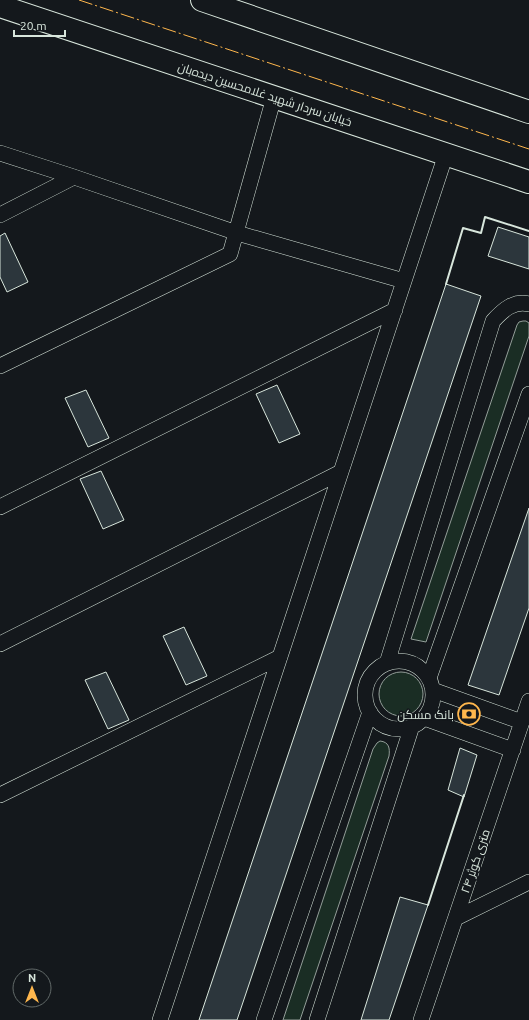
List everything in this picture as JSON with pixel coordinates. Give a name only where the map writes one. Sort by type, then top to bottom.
[{"type":"main road","points":[[202,0],[529,112]]},
{"type":"main road","name":"خیابان سردار شهید غلامحسین دیده‌بان","points":[[0,6],[529,182]]},
{"type":"street","points":[[0,366],[230,254],[274,97]]},
{"type":"street","points":[[0,153],[237,233],[404,281]]},
{"type":"street","points":[[160,1020],[446,154]]},
{"type":"street","points":[[0,215],[74,177]]},
{"type":"street","points":[[387,664],[494,321],[506,308],[522,302],[529,304]]},
{"type":"street","points":[[0,507],[395,310]]},
{"type":"street","points":[[317,1020],[418,722],[431,706],[431,684],[529,394]]},
{"type":"street","points":[[0,644],[341,472]]},
{"type":"street","points":[[0,795],[280,657]]},
{"type":"street","points":[[513,750],[418,722],[403,728],[393,728],[384,725],[370,712],[366,703],[365,693],[367,684],[375,672],[387,664],[396,661],[410,663],[423,670],[431,684],[523,726]]},
{"type":"street","name":"۲۴ متری کوثر","points":[[421,1020],[513,750],[523,726],[529,701]]},
{"type":"street","points":[[264,1020],[370,712]]},
{"type":"street","points":[[456,918],[529,882]]},
{"type":"green space","points":[[523,321],[529,323],[529,336],[426,642],[411,639],[517,325],[519,322]]},
{"type":"green space","points":[[401,672],[413,676],[419,682],[423,694],[419,706],[413,712],[401,716],[389,712],[383,706],[379,694],[383,682],[389,676]]},
{"type":"green space","points":[[380,741],[387,744],[389,756],[300,1020],[283,1020],[373,749]]},
{"type":"building","points":[[498,227],[529,237],[529,269],[488,256]]},
{"type":"building","points":[[5,233],[28,282],[7,292],[0,277],[0,236]]},
{"type":"building","points":[[446,284],[481,296],[237,1020],[199,1020]]},
{"type":"building","points":[[277,385],[300,434],[279,443],[256,394]]},
{"type":"building","points":[[86,390],[109,438],[88,447],[65,398]]},
{"type":"building","points":[[101,471],[124,520],[103,529],[80,479]]},
{"type":"building","points":[[529,508],[529,608],[499,695],[468,685]]},
{"type":"building","points":[[184,627],[207,676],[186,685],[163,636]]},
{"type":"building","points":[[106,672],[129,720],[108,729],[85,680]]},
{"type":"building","name":"بانک مسکن","points":[[464,707],[478,712],[475,721],[460,716]]},
{"type":"building","points":[[460,748],[477,755],[464,797],[448,790]]},
{"type":"building","points":[[400,897],[428,905],[389,1020],[361,1020]]},
{"type":"wall","points":[[446,284],[463,228],[481,233],[485,217],[529,231]]},
{"type":"wall","points":[[428,905],[464,795]]},
{"type":"power","points":[[79,0],[529,149]]},
{"type":"place","name":"بانک مسکن","points":[[469,714]]}]
